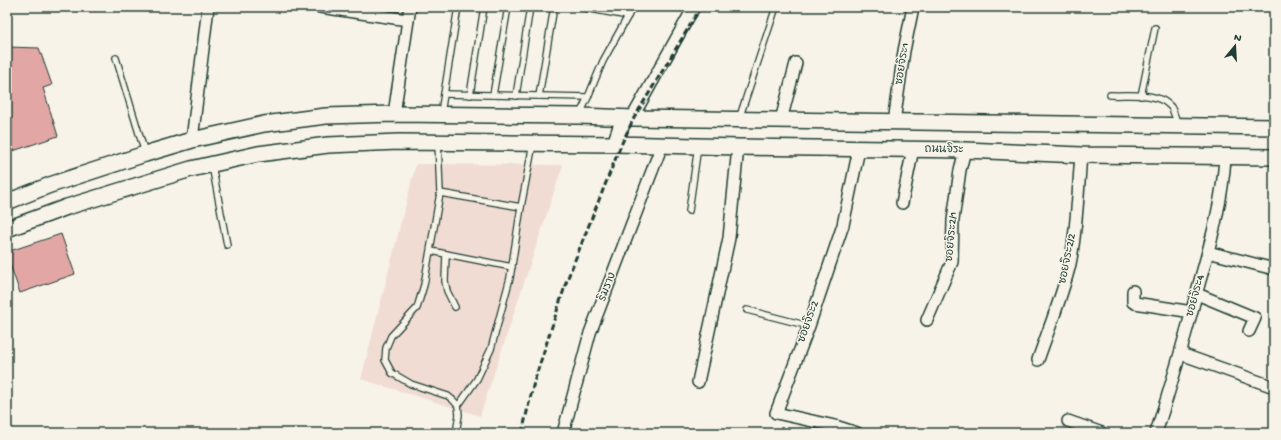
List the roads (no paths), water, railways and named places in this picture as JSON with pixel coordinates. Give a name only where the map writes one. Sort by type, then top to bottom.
[{"type":"main road","points":[[7,202],[50,185],[192,140],[264,124],[326,116],[394,114],[440,116],[578,116],[739,120],[1274,127]]},
{"type":"main road","points":[[615,144],[628,118]]},
{"type":"main road","name":"ถนนจิระ","points":[[7,229],[67,207],[191,169],[258,154],[328,145],[398,142],[615,144],[965,150],[1081,155],[1274,157]]},
{"type":"street","points":[[192,140],[208,7]]},
{"type":"street","points":[[320,7],[408,20]]},
{"type":"street","points":[[394,114],[410,7]]},
{"type":"street","points":[[628,118],[694,7]]},
{"type":"street","name":"ซอยจิระ1","points":[[894,122],[904,51],[913,7]]},
{"type":"street","points":[[781,120],[796,63]]},
{"type":"street","name":"ริมราง","points":[[563,433],[590,333],[662,145]]},
{"type":"street","points":[[698,382],[730,238],[738,147]]},
{"type":"street","name":"ซอยจิระ2","points":[[857,433],[834,430],[776,413],[809,326],[843,224],[859,149]]},
{"type":"street","points":[[902,203],[913,149]]},
{"type":"street","name":"ซอยจิระ2/1","points":[[927,320],[952,262],[953,220],[960,170],[965,150]]},
{"type":"street","name":"ซอยจิระ2/2","points":[[1038,360],[1070,263],[1081,155]]},
{"type":"street","name":"ซอยจิระ4","points":[[1156,433],[1181,354],[1208,252],[1224,176],[1225,156]]},
{"type":"street","points":[[1208,252],[1274,269]]},
{"type":"street","points":[[1133,291],[1133,302],[1135,303],[1192,312]]},
{"type":"street","points":[[1197,294],[1255,318],[1249,332]]},
{"type":"street","points":[[1181,354],[1274,388]]},
{"type":"street","points":[[1068,421],[1102,433]]},
{"type":"lane","points":[[440,116],[458,7]]},
{"type":"lane","points":[[470,95],[484,7]]},
{"type":"lane","points":[[493,95],[508,7]]},
{"type":"lane","points":[[516,96],[530,7]]},
{"type":"lane","points":[[539,96],[554,7]]},
{"type":"lane","points":[[580,7],[628,16]]},
{"type":"lane","points":[[578,116],[588,98],[603,60],[633,7]]},
{"type":"lane","points":[[739,120],[776,7]]},
{"type":"lane","points":[[1141,96],[1155,28]]},
{"type":"lane","points":[[116,58],[145,154]]},
{"type":"lane","points":[[444,94],[588,98]]},
{"type":"lane","points":[[1110,95],[1154,96],[1172,108],[1178,125]]},
{"type":"lane","points":[[438,142],[440,194],[424,285],[417,308],[391,336],[386,348],[385,360],[392,373],[411,384],[448,396],[458,406],[459,415],[456,433]]},
{"type":"lane","points":[[458,406],[477,379],[492,348],[512,267],[533,143]]},
{"type":"lane","points":[[689,211],[698,146]]},
{"type":"lane","points":[[212,165],[227,245]]},
{"type":"lane","points":[[440,194],[521,207]]},
{"type":"lane","points":[[431,252],[512,267]]},
{"type":"lane","points":[[446,254],[445,281],[447,291],[455,307]]},
{"type":"lane","points":[[747,310],[809,326]]},
{"type":"railway","points":[[522,433],[534,382],[567,280],[621,145],[634,118],[701,7]]}]
